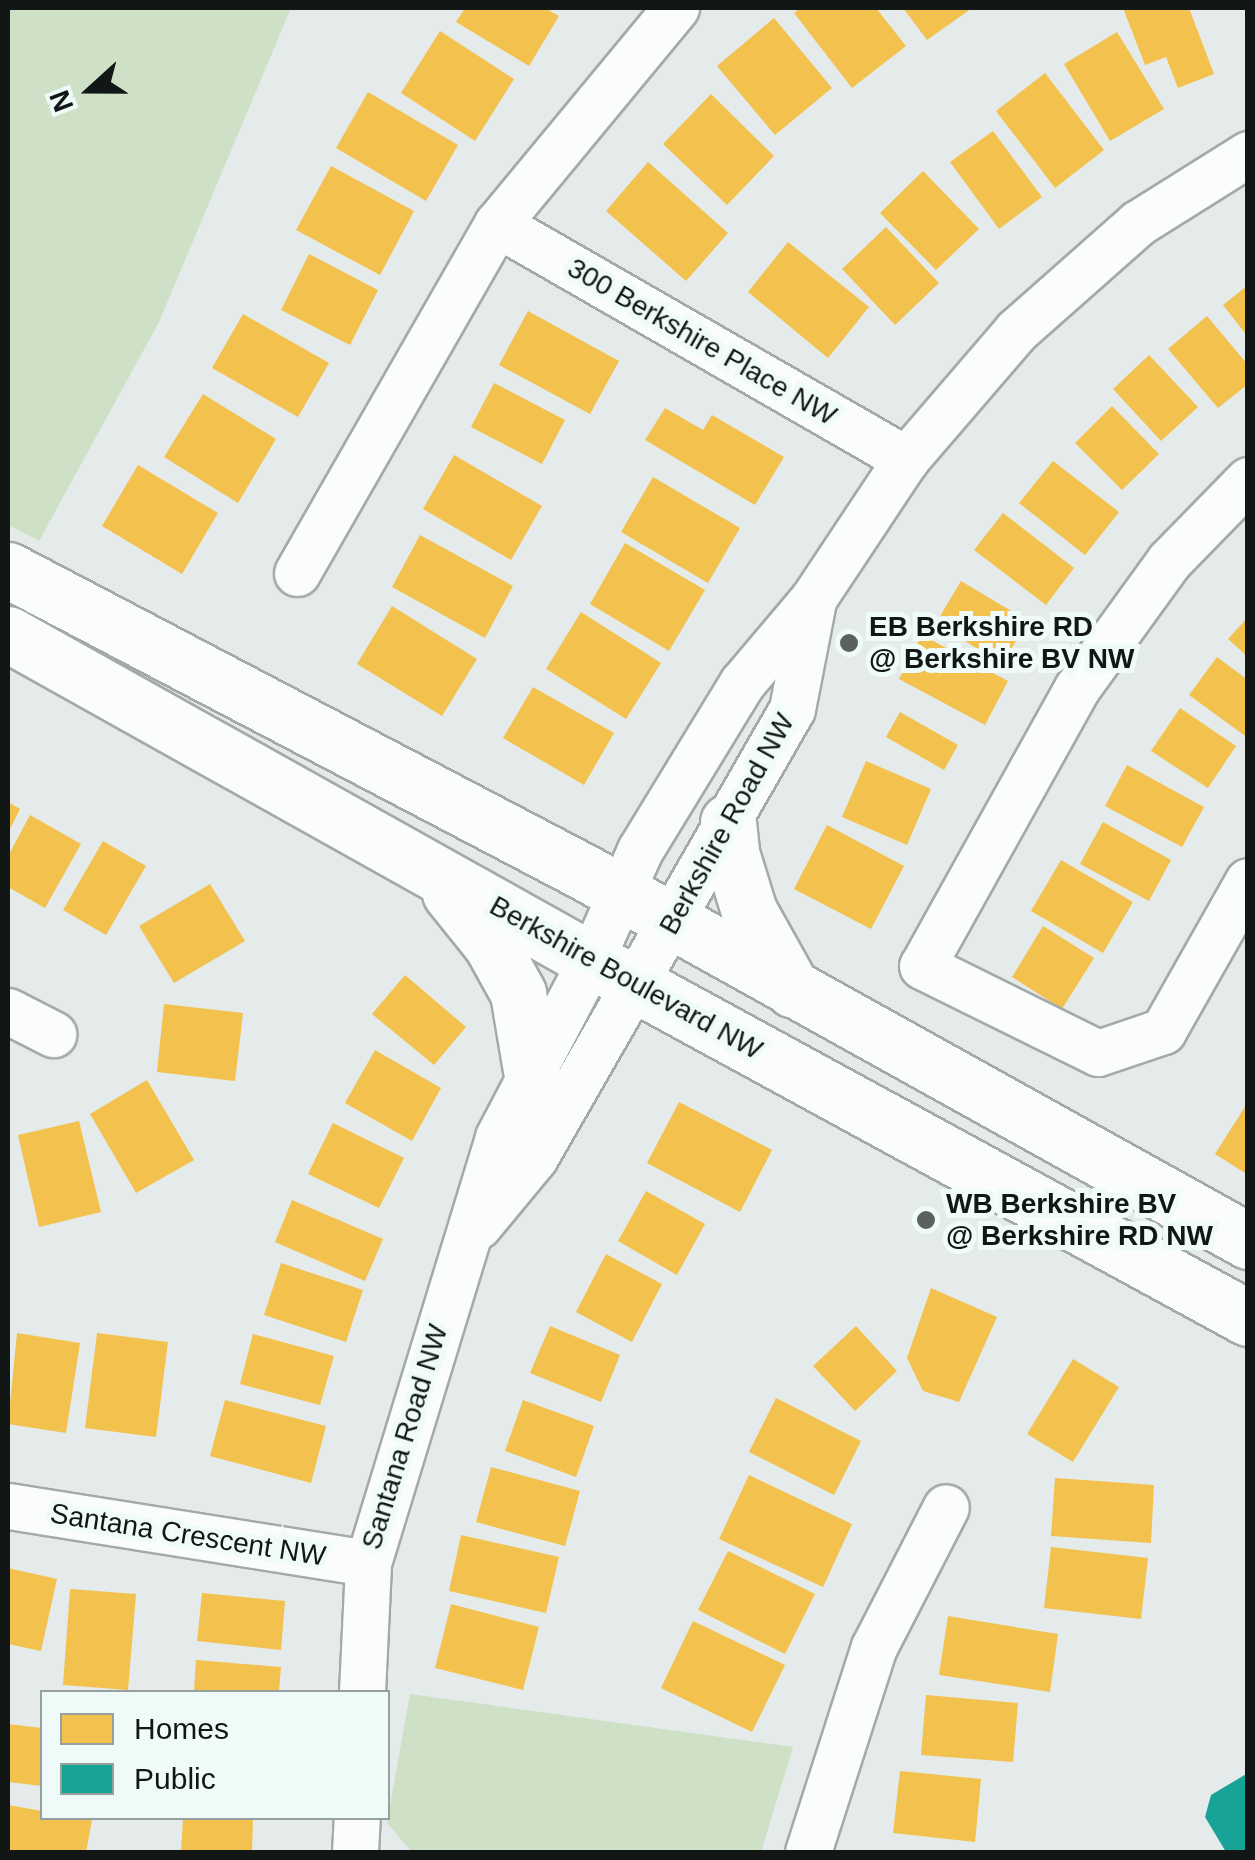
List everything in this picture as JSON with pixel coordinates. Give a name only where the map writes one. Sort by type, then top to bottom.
[{"type":"main road","points":[[8,570],[227,681],[620,893],[1248,1241]]},
{"type":"main road","name":"Berkshire Boulevard NW","points":[[8,634],[614,972],[1248,1318]]},
{"type":"main road","points":[[728,822],[730,853],[750,910],[792,990]]},
{"type":"main road","points":[[432,871],[491,944],[518,993],[531,1070]]},
{"type":"street","points":[[296,574],[497,224],[676,8]]},
{"type":"street","name":"Berkshire Road NW","points":[[614,972],[620,893],[640,850],[742,683],[813,600],[906,460],[1016,331],[1138,223],[1248,154]]},
{"type":"street","name":"300 Berkshire Place NW","points":[[497,224],[906,460]]},
{"type":"street","points":[[1248,480],[1169,561],[1077,688],[922,966],[1098,1053],[1164,1032],[1248,881]]},
{"type":"street","name":"Berkshire Road NW","points":[[614,972],[673,923],[792,709],[813,600]]},
{"type":"street","name":"Santana Road NW","points":[[362,1690],[368,1563],[498,1137],[531,1070],[614,972]]},
{"type":"street","name":"Santana Road NW","points":[[462,1245],[535,1157],[614,972]]},
{"type":"street","points":[[8,1010],[53,1034]]},
{"type":"street","name":"Santana Crescent NW","points":[[8,1506],[368,1563]]},
{"type":"street","points":[[808,1852],[874,1647],[946,1507]]},
{"type":"street","points":[[355,1852],[356,1820]]},
{"type":"green space","points":[[8,8],[291,8],[159,322],[39,541],[8,525]]},
{"type":"green space","points":[[410,1694],[793,1747],[761,1852],[412,1852],[387,1823]]},
{"type":"building: Homes","points":[[465,8],[545,8],[559,16],[529,66],[456,22]]},
{"type":"building: Homes","points":[[801,8],[876,8],[906,46],[852,88],[794,13]]},
{"type":"building: Homes","points":[[903,8],[972,8],[927,40]]},
{"type":"building: Homes","points":[[1123,8],[1189,8],[1214,74],[1178,88],[1166,57],[1145,65]]},
{"type":"building: Homes","points":[[774,18],[832,88],[775,135],[717,66]]},
{"type":"building: Homes","points":[[440,31],[514,79],[475,141],[401,93]]},
{"type":"building: Homes","points":[[1117,32],[1164,109],[1110,141],[1064,64]]},
{"type":"building: Homes","points":[[1045,73],[1104,150],[1055,188],[996,111]]},
{"type":"building: Homes","points":[[368,92],[458,145],[426,201],[336,148]]},
{"type":"building: Homes","points":[[711,94],[774,156],[727,205],[663,144]]},
{"type":"building: Homes","points":[[993,131],[1042,197],[999,229],[950,162]]},
{"type":"building: Homes","points":[[648,162],[728,233],[686,281],[606,211]]},
{"type":"building: Homes","points":[[331,166],[414,211],[380,275],[296,230]]},
{"type":"building: Homes","points":[[923,171],[979,229],[936,270],[880,213]]},
{"type":"building: Homes","points":[[886,227],[939,283],[895,325],[842,269]]},
{"type":"building: Homes","points":[[788,242],[869,307],[828,358],[748,292]]},
{"type":"building: Homes","points":[[309,254],[378,290],[350,345],[281,310]]},
{"type":"building: Homes","points":[[1248,285],[1248,337],[1223,305]]},
{"type":"building: Homes","points":[[528,311],[619,361],[590,414],[499,365]]},
{"type":"building: Homes","points":[[243,314],[329,363],[298,417],[212,368]]},
{"type":"building: Homes","points":[[1207,316],[1248,365],[1248,384],[1218,408],[1168,349]]},
{"type":"building: Homes","points":[[1149,355],[1198,407],[1161,441],[1113,389]]},
{"type":"building: Homes","points":[[494,383],[565,420],[542,464],[471,427]]},
{"type":"building: Homes","points":[[203,394],[276,439],[238,503],[164,457]]},
{"type":"building: Homes","points":[[1112,406],[1159,454],[1122,490],[1075,443]]},
{"type":"building: Homes","points":[[665,408],[703,430],[712,415],[784,457],[755,505],[645,440]]},
{"type":"building: Homes","points":[[454,455],[542,506],[511,560],[423,509]]},
{"type":"building: Homes","points":[[1053,461],[1119,512],[1085,555],[1019,503]]},
{"type":"building: Homes","points":[[138,465],[218,513],[182,574],[102,526]]},
{"type":"building: Homes","points":[[653,477],[740,528],[708,583],[621,532]]},
{"type":"building: Homes","points":[[1003,513],[1074,568],[1046,605],[974,550]]},
{"type":"building: Homes","points":[[420,535],[513,586],[485,638],[392,587]]},
{"type":"building: Homes","points":[[625,543],[705,590],[669,651],[590,604]]},
{"type":"building: Homes","points":[[961,581],[1028,621],[1002,664],[936,623]]},
{"type":"building: Homes","points":[[392,606],[477,659],[442,716],[357,664]]},
{"type":"building: Homes","points":[[581,612],[661,663],[626,719],[546,669]]},
{"type":"building: Homes","points":[[1248,617],[1248,657],[1228,639]]},
{"type":"building: Homes","points":[[922,635],[1008,681],[985,725],[899,679]]},
{"type":"building: Homes","points":[[1217,657],[1248,680],[1248,738],[1189,695]]},
{"type":"building: Homes","points":[[533,687],[614,733],[584,785],[503,738]]},
{"type":"building: Homes","points":[[1180,708],[1236,746],[1208,788],[1151,751]]},
{"type":"building: Homes","points":[[900,712],[958,745],[944,770],[886,737]]},
{"type":"building: Homes","points":[[866,761],[931,789],[907,845],[842,817]]},
{"type":"building: Homes","points":[[1127,765],[1204,807],[1182,847],[1105,806]]},
{"type":"building: Homes","points":[[8,802],[20,809],[8,833]]},
{"type":"building: Homes","points":[[30,815],[81,844],[45,908],[8,887],[8,856]]},
{"type":"building: Homes","points":[[1103,822],[1171,860],[1149,901],[1080,864]]},
{"type":"building: Homes","points":[[827,825],[904,866],[871,929],[794,889]]},
{"type":"building: Homes","points":[[103,841],[146,866],[106,935],[63,910]]},
{"type":"building: Homes","points":[[1061,860],[1133,902],[1103,953],[1031,911]]},
{"type":"building: Homes","points":[[210,884],[245,941],[174,983],[139,926]]},
{"type":"building: Homes","points":[[1043,926],[1094,958],[1062,1009],[1012,977]]},
{"type":"building: Homes","points":[[405,975],[466,1027],[434,1065],[372,1014]]},
{"type":"building: Homes","points":[[164,1004],[243,1013],[235,1081],[157,1072]]},
{"type":"building: Homes","points":[[375,1050],[441,1088],[412,1141],[345,1103]]},
{"type":"building: Homes","points":[[147,1080],[194,1160],[136,1193],[90,1114]]},
{"type":"building: Homes","points":[[679,1102],[772,1150],[740,1212],[647,1163]]},
{"type":"building: Homes","points":[[1248,1102],[1248,1175],[1215,1154]]},
{"type":"building: Homes","points":[[79,1121],[101,1212],[39,1227],[18,1135]]},
{"type":"building: Homes","points":[[333,1123],[404,1158],[379,1208],[308,1174]]},
{"type":"building: Homes","points":[[646,1191],[705,1224],[677,1275],[618,1241]]},
{"type":"building: Homes","points":[[292,1200],[383,1239],[365,1281],[275,1242]]},
{"type":"building: Homes","points":[[606,1254],[662,1284],[632,1342],[576,1312]]},
{"type":"building: Homes","points":[[281,1263],[363,1290],[346,1342],[264,1315]]},
{"type":"building: Homes","points":[[931,1288],[997,1317],[959,1402],[923,1391],[907,1358]]},
{"type":"building: Homes","points":[[550,1326],[620,1355],[601,1402],[530,1373]]},
{"type":"building: Homes","points":[[856,1326],[897,1371],[855,1411],[813,1366]]},
{"type":"building: Homes","points":[[17,1333],[80,1343],[66,1433],[8,1424]]},
{"type":"building: Homes","points":[[97,1333],[168,1342],[156,1437],[85,1428]]},
{"type":"building: Homes","points":[[253,1334],[334,1356],[320,1405],[240,1384]]},
{"type":"building: Homes","points":[[1073,1359],[1119,1387],[1073,1462],[1027,1434]]},
{"type":"building: Homes","points":[[776,1398],[861,1441],[834,1495],[749,1452]]},
{"type":"building: Homes","points":[[225,1400],[326,1426],[311,1483],[210,1456]]},
{"type":"building: Homes","points":[[523,1400],[594,1426],[576,1477],[505,1451]]},
{"type":"building: Homes","points":[[491,1467],[580,1491],[565,1546],[476,1522]]},
{"type":"building: Homes","points":[[749,1475],[852,1524],[823,1587],[719,1539]]},
{"type":"building: Homes","points":[[1055,1478],[1154,1485],[1151,1543],[1051,1536]]},
{"type":"building: Homes","points":[[461,1535],[559,1557],[546,1613],[449,1591]]},
{"type":"building: Homes","points":[[1051,1547],[1148,1558],[1141,1619],[1044,1608]]},
{"type":"building: Homes","points":[[728,1551],[815,1594],[785,1654],[698,1610]]},
{"type":"building: Homes","points":[[8,1568],[57,1579],[41,1651],[8,1644]]},
{"type":"building: Homes","points":[[70,1589],[136,1594],[128,1690],[63,1685]]},
{"type":"building: Homes","points":[[202,1593],[285,1601],[281,1650],[197,1641]]},
{"type":"building: Homes","points":[[451,1604],[539,1627],[523,1690],[435,1668]]},
{"type":"building: Homes","points":[[948,1616],[1058,1634],[1050,1692],[939,1675]]},
{"type":"building: Homes","points":[[693,1621],[785,1665],[752,1732],[661,1688]]},
{"type":"building: Homes","points":[[196,1660],[281,1667],[279,1690],[194,1690]]},
{"type":"building: Homes","points":[[926,1695],[1018,1703],[1013,1762],[921,1755]]},
{"type":"building: Homes","points":[[8,1724],[40,1728],[40,1786],[8,1782]]},
{"type":"building: Homes","points":[[900,1771],[981,1779],[975,1842],[893,1833]]},
{"type":"building: Homes","points":[[8,1805],[40,1811],[40,1820],[92,1820],[86,1852],[8,1852]]},
{"type":"building: Homes","points":[[183,1820],[253,1820],[252,1852],[181,1852]]},
{"type":"building: Public","points":[[1248,1773],[1248,1852],[1226,1852],[1205,1817],[1211,1795]]},
{"type":"place","name":"EB Berkshire RD @ Berkshire BV NW","points":[[849,643]]},
{"type":"place","name":"WB Berkshire BV @ Berkshire RD NW","points":[[926,1220]]}]
